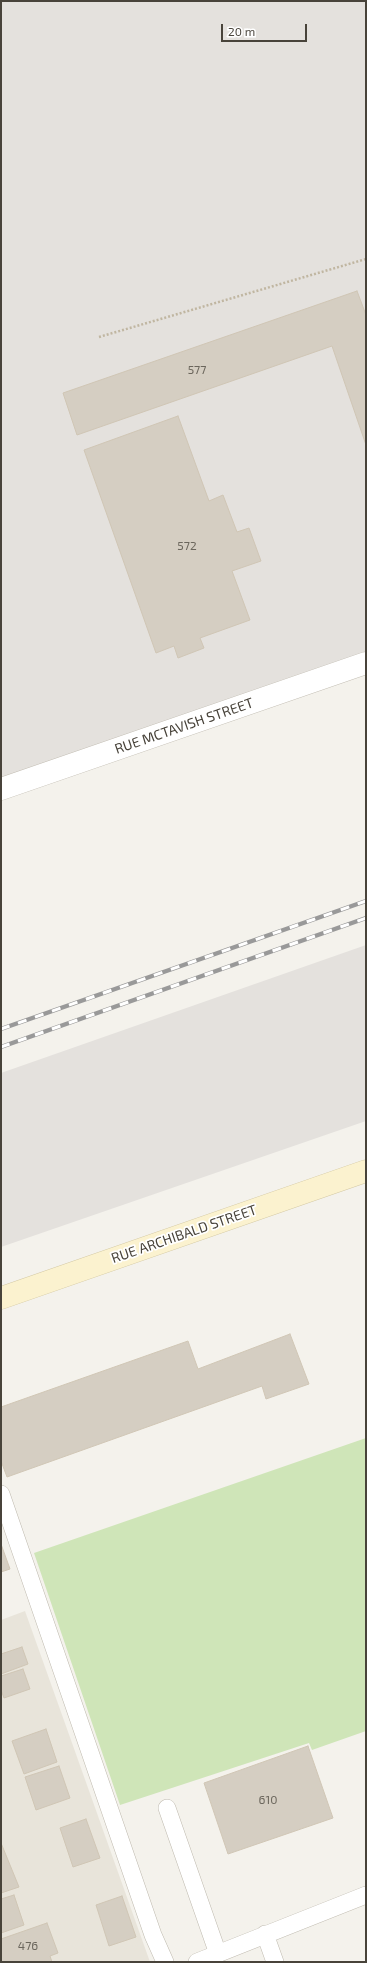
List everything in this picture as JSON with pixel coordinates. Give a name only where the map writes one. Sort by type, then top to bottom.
[{"type":"main road","name":"RUE ARCHIBALD STREET","points":[[1,1298],[366,1171]]},
{"type":"street","name":"RUE MCTAVISH STREET","points":[[1,789],[366,663]]},
{"type":"lane","points":[[1,1494],[153,1935],[165,1962]]},
{"type":"lane","points":[[167,1808],[218,1954]]},
{"type":"lane","points":[[197,1962],[366,1895]]},
{"type":"lane","points":[[266,1934],[276,1962]]},
{"type":"path","points":[[99,337],[366,259]]},
{"type":"shaded area","points":[[1,1],[366,1],[366,663],[1,789]]},
{"type":"shaded area","points":[[366,945],[366,1121],[1,1247],[1,1073]]},
{"type":"shaded area","points":[[25,1611],[150,1962],[1,1962],[1,1620]]},
{"type":"green space","points":[[366,1438],[366,1731],[312,1750],[309,1743],[120,1805],[34,1553]]},
{"type":"building","points":[[357,291],[366,315],[366,445],[332,346],[77,435],[63,393]]},
{"type":"building","points":[[178,416],[209,501],[223,495],[237,532],[249,528],[261,561],[232,571],[250,620],[200,638],[204,648],[178,658],[174,646],[156,653],[84,450]]},
{"type":"building","points":[[290,1334],[309,1384],[266,1399],[262,1386],[7,1477],[1,1461],[1,1407],[188,1341],[198,1369]]},
{"type":"building","points":[[1,1544],[10,1569],[1,1572]]},
{"type":"building","points":[[22,1647],[28,1664],[1,1674],[1,1654]]},
{"type":"building","points":[[23,1669],[30,1689],[4,1698],[1,1690],[1,1676]]},
{"type":"building","points":[[46,1729],[57,1762],[24,1774],[12,1741]]},
{"type":"building","points":[[308,1746],[333,1818],[228,1854],[204,1783]]},
{"type":"building","points":[[59,1766],[70,1798],[36,1810],[25,1777]]},
{"type":"building","points":[[86,1819],[100,1858],[73,1867],[60,1828]]},
{"type":"building","points":[[1,1843],[19,1887],[1,1893]]},
{"type":"building","points":[[14,1895],[24,1925],[1,1933],[1,1899]]},
{"type":"building","points":[[122,1896],[136,1937],[109,1946],[96,1905]]},
{"type":"building","points":[[47,1923],[58,1953],[50,1956],[52,1962],[1,1962],[1,1939]]},
{"type":"railway","points":[[1,1029],[366,901]]},
{"type":"railway","points":[[1,1047],[366,918]]}]
